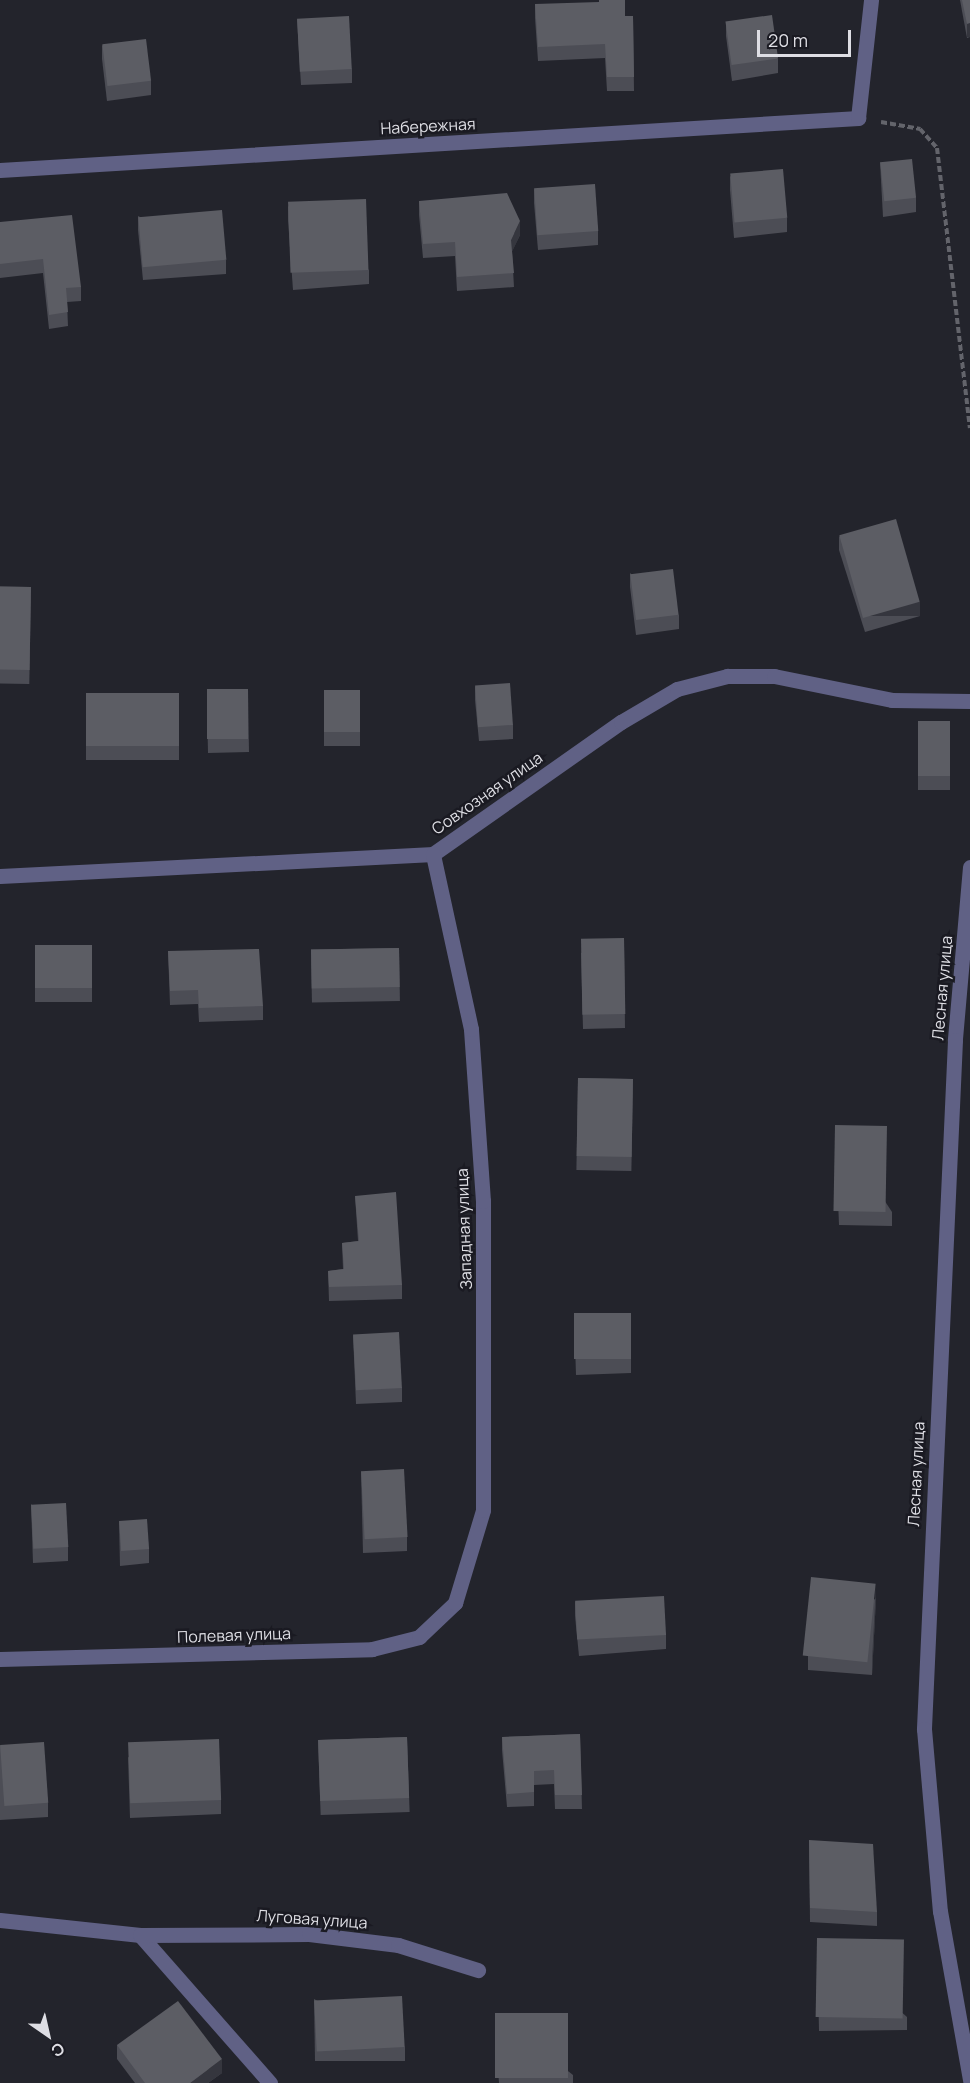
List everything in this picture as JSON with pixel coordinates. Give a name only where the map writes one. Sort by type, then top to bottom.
[{"type":"street","points":[[858,118],[871,0]]},
{"type":"street","name":"Набережная","points":[[0,170],[858,118]]},
{"type":"street","name":"Совхозная улица","points":[[0,876],[433,854],[621,722],[676,689],[728,676],[774,676],[892,700],[970,701]]},
{"type":"street","name":"Западная улица","points":[[433,854],[471,1029],[483,1201],[483,1510],[455,1603]]},
{"type":"street","name":"Лесная улица","points":[[970,867],[955,1040],[924,1729],[940,1911],[970,2080]]},
{"type":"street","name":"Полевая улица","points":[[0,1659],[372,1649],[418,1637],[455,1603]]},
{"type":"street","name":"Луговая улица","points":[[0,1920],[140,1935],[309,1934],[398,1945],[478,1970]]},
{"type":"street","points":[[140,1935],[270,2083]]},
{"type":"path","points":[[858,118],[920,129],[937,148],[970,428]]},
{"type":"building","points":[[599,0],[625,0],[625,16],[633,16],[634,77],[607,77],[605,44],[538,47],[535,4],[599,2]]},
{"type":"building","points":[[962,0],[970,0],[970,23],[967,24]]},
{"type":"building","points":[[772,15],[778,59],[732,65],[725,22]]},
{"type":"building","points":[[349,16],[352,69],[300,72],[297,19]]},
{"type":"building","points":[[146,39],[151,81],[107,86],[102,44]]},
{"type":"building","points":[[912,159],[916,198],[884,201],[880,162]]},
{"type":"building","points":[[783,169],[787,218],[734,222],[730,174]]},
{"type":"building","points":[[595,184],[598,231],[537,235],[534,188]]},
{"type":"building","points":[[507,193],[520,221],[511,240],[514,273],[457,277],[455,242],[423,244],[419,201]]},
{"type":"building","points":[[366,199],[368,270],[291,273],[288,202]]},
{"type":"building","points":[[222,210],[226,260],[143,267],[138,217]]},
{"type":"building","points":[[72,215],[81,287],[66,288],[68,312],[49,315],[43,259],[0,264],[0,222]]},
{"type":"building","points":[[896,519],[920,602],[863,618],[839,535]]},
{"type":"building","points":[[673,569],[679,615],[636,620],[630,574]]},
{"type":"building","points":[[0,586],[31,587],[30,670],[0,669]]},
{"type":"building","points":[[510,683],[513,725],[478,727],[475,685]]},
{"type":"building","points":[[207,689],[248,689],[248,739],[207,739]]},
{"type":"building","points":[[324,690],[360,690],[360,732],[324,732]]},
{"type":"building","points":[[86,693],[179,693],[179,746],[86,746]]},
{"type":"building","points":[[918,721],[950,721],[950,776],[918,776]]},
{"type":"building","points":[[624,938],[625,1014],[582,1015],[581,939]]},
{"type":"building","points":[[35,945],[92,945],[92,988],[35,988]]},
{"type":"building","points":[[399,948],[400,987],[312,989],[311,950]]},
{"type":"building","points":[[259,949],[263,1006],[199,1008],[198,990],[170,991],[168,951]]},
{"type":"building","points":[[578,1078],[633,1079],[632,1157],[577,1156]]},
{"type":"building","points":[[835,1125],[887,1126],[885,1212],[833,1211]]},
{"type":"building","points":[[396,1192],[402,1285],[329,1287],[328,1271],[344,1269],[342,1243],[359,1241],[355,1196]]},
{"type":"building","points":[[574,1313],[631,1313],[631,1359],[574,1359]]},
{"type":"building","points":[[399,1332],[402,1388],[356,1390],[353,1334]]},
{"type":"building","points":[[404,1469],[408,1537],[365,1539],[361,1471]]},
{"type":"building","points":[[66,1503],[68,1547],[33,1549],[31,1505]]},
{"type":"building","points":[[147,1519],[149,1549],[121,1551],[119,1521]]},
{"type":"building","points":[[811,1577],[876,1584],[867,1662],[803,1656]]},
{"type":"building","points":[[664,1596],[666,1635],[577,1640],[575,1601]]},
{"type":"building","points":[[580,1734],[582,1795],[555,1795],[554,1770],[534,1771],[534,1792],[507,1794],[502,1737]]},
{"type":"building","points":[[407,1737],[409,1798],[320,1801],[318,1740]]},
{"type":"building","points":[[219,1739],[221,1800],[130,1803],[128,1742]]},
{"type":"building","points":[[44,1742],[48,1803],[4,1806],[0,1745]]},
{"type":"building","points":[[809,1840],[873,1844],[877,1912],[810,1908]]},
{"type":"building","points":[[817,1938],[904,1940],[903,2019],[816,2017]]},
{"type":"building","points":[[402,1996],[405,2047],[317,2052],[314,2001]]},
{"type":"building","points":[[178,2001],[222,2059],[190,2083],[145,2083],[117,2045]]},
{"type":"building","points":[[495,2013],[568,2013],[568,2078],[495,2078]]}]
